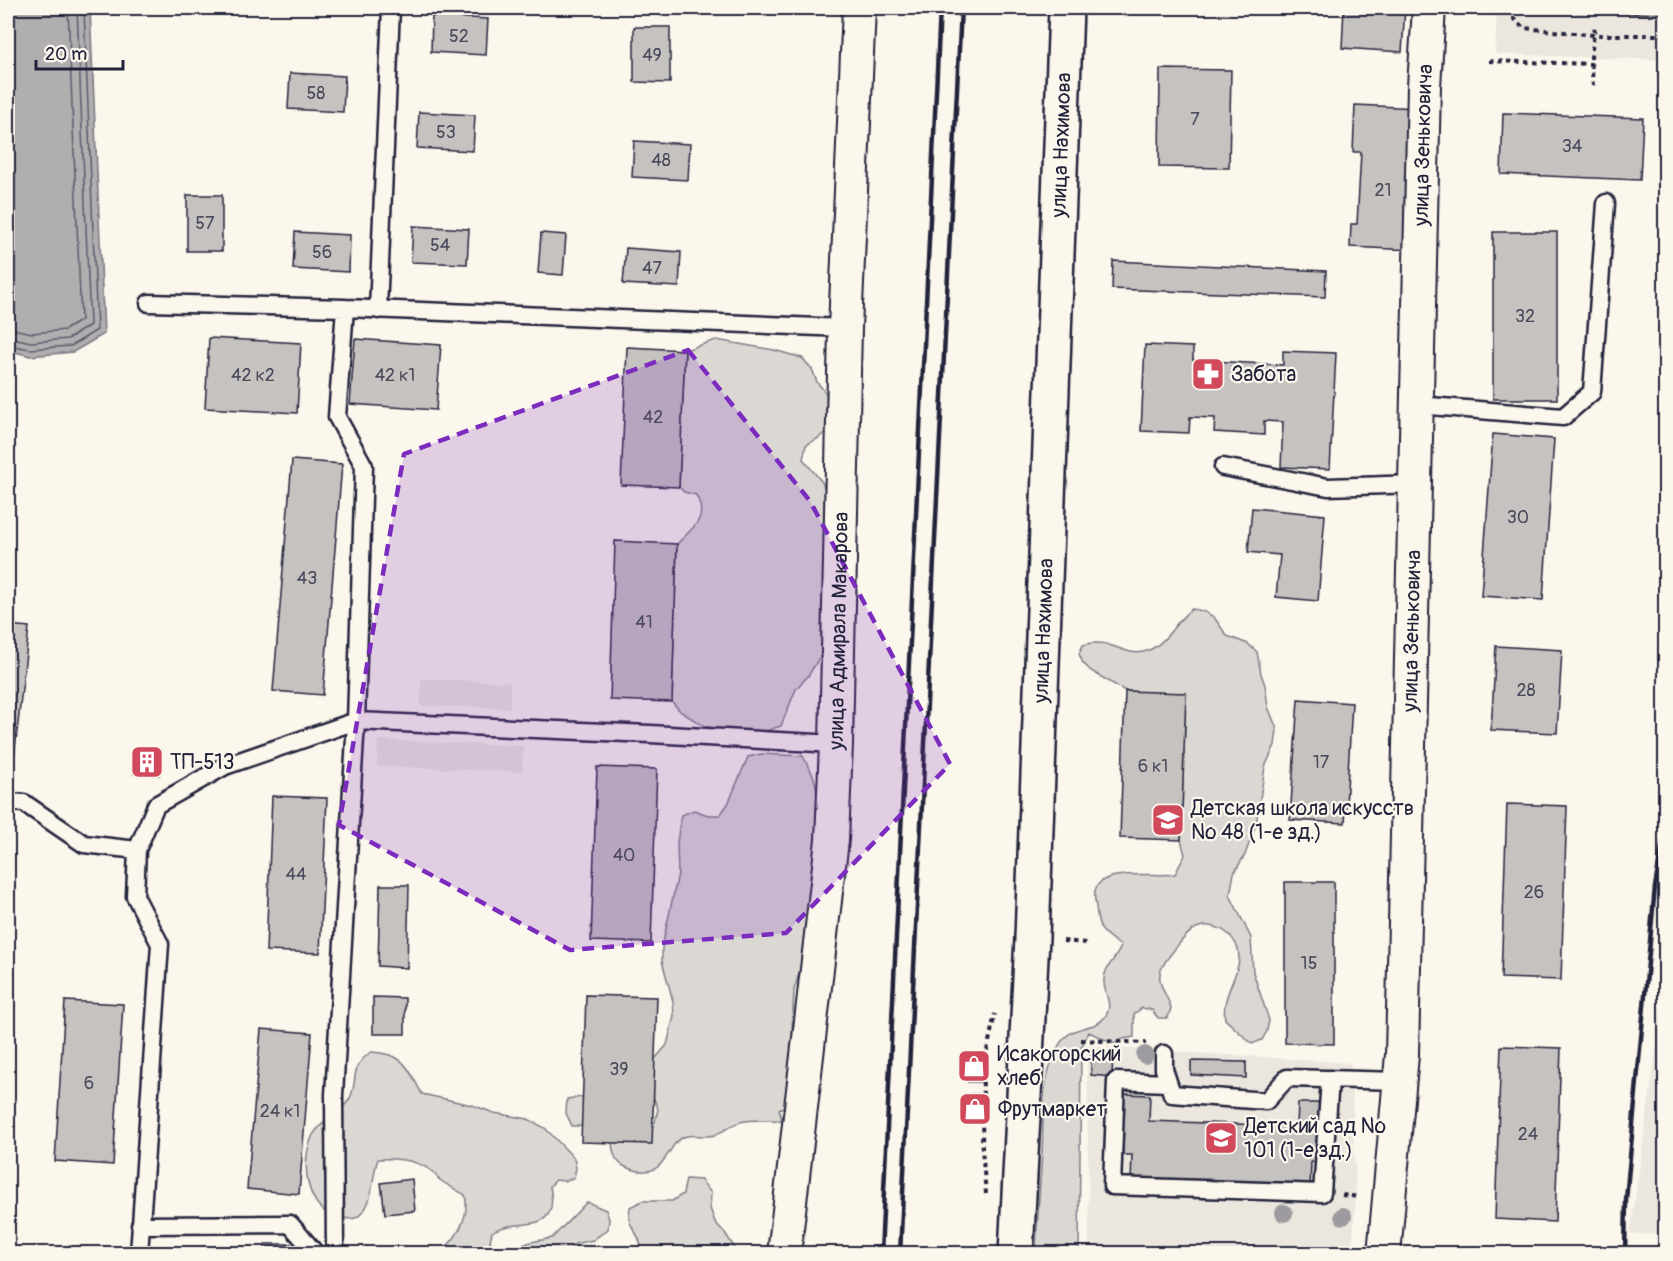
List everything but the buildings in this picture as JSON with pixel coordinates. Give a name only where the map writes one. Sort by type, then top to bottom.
[{"type":"main road","name":"улица Нахимова","points":[[1016,1254],[1032,950],[1066,8]]},
{"type":"street","name":"улица Адмирала Макарова","points":[[784,1254],[832,840],[846,328],[859,8]]},
{"type":"street","name":"улица Зеньковича","points":[[1384,1254],[1402,1055],[1424,86],[1429,8]]},
{"type":"lane","points":[[378,310],[391,8]]},
{"type":"lane","points":[[1418,405],[1563,417],[1592,392],[1606,204]]},
{"type":"lane","points":[[150,303],[345,308],[846,328]]},
{"type":"lane","points":[[335,1254],[334,1095],[356,721],[364,466],[337,417],[345,308]]},
{"type":"lane","points":[[1223,467],[1328,487],[1416,484]]},
{"type":"lane","points":[[139,1254],[160,944],[135,896],[137,850],[156,805],[225,766],[356,721],[836,744]]},
{"type":"lane","points":[[8,802],[24,804],[84,844],[137,850]]},
{"type":"lane","points":[[1158,1049],[1172,1094],[1266,1101],[1287,1078],[1400,1081]]},
{"type":"lane","points":[[1168,1083],[1116,1081],[1112,1186],[1322,1192],[1330,1079]]},
{"type":"lane","points":[[140,1225],[290,1224],[316,1254]]},
{"type":"path","points":[[1514,8],[1514,19],[1524,28],[1594,35],[1665,35]]},
{"type":"path","points":[[1593,86],[1595,26]]},
{"type":"path","points":[[1489,60],[1592,64]]},
{"type":"path","points":[[1081,1040],[1158,1049]]},
{"type":"path","points":[[1322,1192],[1389,1198]]},
{"type":"highlighted area","points":[[688,350],[810,501],[950,764],[786,933],[570,950],[339,825],[404,454]]},
{"type":"shaded area","points":[[1497,8],[1665,8],[1665,60],[1495,54]]},
{"type":"shaded area","points":[[716,340],[774,350],[802,358],[812,369],[817,382],[826,393],[829,415],[828,429],[819,438],[806,445],[803,459],[822,482],[827,494],[823,652],[808,676],[796,689],[781,726],[763,732],[738,735],[704,726],[681,712],[672,702],[677,544],[697,522],[701,510],[696,495],[684,492],[679,487],[685,350]]},
{"type":"shaded area","points":[[1192,609],[1203,611],[1214,617],[1227,636],[1248,644],[1257,652],[1268,707],[1277,729],[1275,745],[1265,767],[1256,824],[1245,855],[1234,873],[1230,895],[1251,938],[1253,972],[1269,1020],[1267,1031],[1262,1040],[1252,1044],[1225,1019],[1226,999],[1239,962],[1236,944],[1223,930],[1211,926],[1199,927],[1190,932],[1168,958],[1161,971],[1160,982],[1171,1008],[1168,1018],[1158,1018],[1152,1010],[1142,1008],[1134,1014],[1134,1037],[1114,1044],[1089,1032],[1081,1048],[1079,1253],[1036,1254],[1044,1102],[1050,1065],[1067,1035],[1100,1022],[1108,1012],[1109,1004],[1104,987],[1104,977],[1121,946],[1105,934],[1100,926],[1095,890],[1101,882],[1109,878],[1175,874],[1185,855],[1181,840],[1186,694],[1125,691],[1091,671],[1083,663],[1079,654],[1083,645],[1093,643],[1132,652],[1147,651],[1160,643]]},
{"type":"shaded area","points":[[421,679],[510,682],[510,708],[420,706]]},
{"type":"shaded area","points":[[378,740],[523,746],[522,772],[377,766]]},
{"type":"shaded area","points":[[761,754],[803,756],[813,775],[817,791],[819,832],[805,953],[794,990],[792,1031],[797,1055],[790,1104],[779,1109],[782,1120],[745,1121],[715,1135],[687,1136],[679,1140],[659,1166],[652,1170],[642,1171],[628,1168],[623,1166],[615,1156],[612,1138],[587,1126],[572,1126],[566,1113],[567,1099],[594,1098],[644,1125],[655,1122],[658,1109],[652,1094],[649,1066],[667,1045],[674,1016],[673,1001],[662,961],[662,947],[678,874],[677,843],[681,815],[694,810],[708,815],[720,815],[728,804],[748,757]]},
{"type":"shaded area","points":[[1665,970],[1665,1234],[1630,1234],[1658,1036]]},
{"type":"shaded area","name":"Детский сад № 101 (1-е зд.)","points":[[1087,1046],[1351,1063],[1356,1197],[1352,1253],[1089,1253]]},
{"type":"shaded area","points":[[371,1052],[383,1053],[399,1059],[408,1069],[422,1094],[472,1105],[494,1113],[528,1119],[545,1128],[574,1158],[576,1168],[574,1178],[565,1181],[556,1180],[550,1186],[552,1203],[549,1213],[543,1220],[492,1232],[490,1241],[500,1253],[437,1254],[450,1243],[460,1229],[465,1212],[465,1195],[424,1167],[405,1160],[391,1159],[378,1159],[368,1203],[358,1217],[342,1218],[330,1215],[320,1208],[309,1186],[307,1159],[309,1146],[316,1130],[349,1100],[356,1069]]},
{"type":"shaded area","points":[[686,1179],[701,1180],[711,1193],[710,1208],[715,1222],[738,1253],[641,1253],[640,1241],[630,1222],[630,1207],[642,1201],[672,1201],[683,1194]]},
{"type":"shaded area","points":[[587,1202],[606,1210],[609,1219],[608,1229],[593,1240],[575,1244],[569,1251],[570,1253],[513,1253],[522,1245],[552,1238]]},
{"type":"water","points":[[8,8],[90,8],[104,334],[73,352],[30,356],[8,350]]},
{"type":"railway","points":[[881,1254],[940,8]]},
{"type":"railway","points":[[900,1254],[961,8]]},
{"type":"railway","points":[[1625,1254],[1626,1200],[1655,887],[1666,822]]},
{"type":"place","name":"Забота","points":[[1208,374]]},
{"type":"place","name":"ТП-513","points":[[147,762]]},
{"type":"place","name":"Детская школа искусств № 48 (1-е зд.)","points":[[1168,820]]},
{"type":"place","name":"Исакогорский хлеб","points":[[974,1066]]},
{"type":"place","name":"Фрутмаркет","points":[[975,1109]]},
{"type":"place","name":"Детский сад № 101 (1-е зд.)","points":[[1221,1138]]}]
